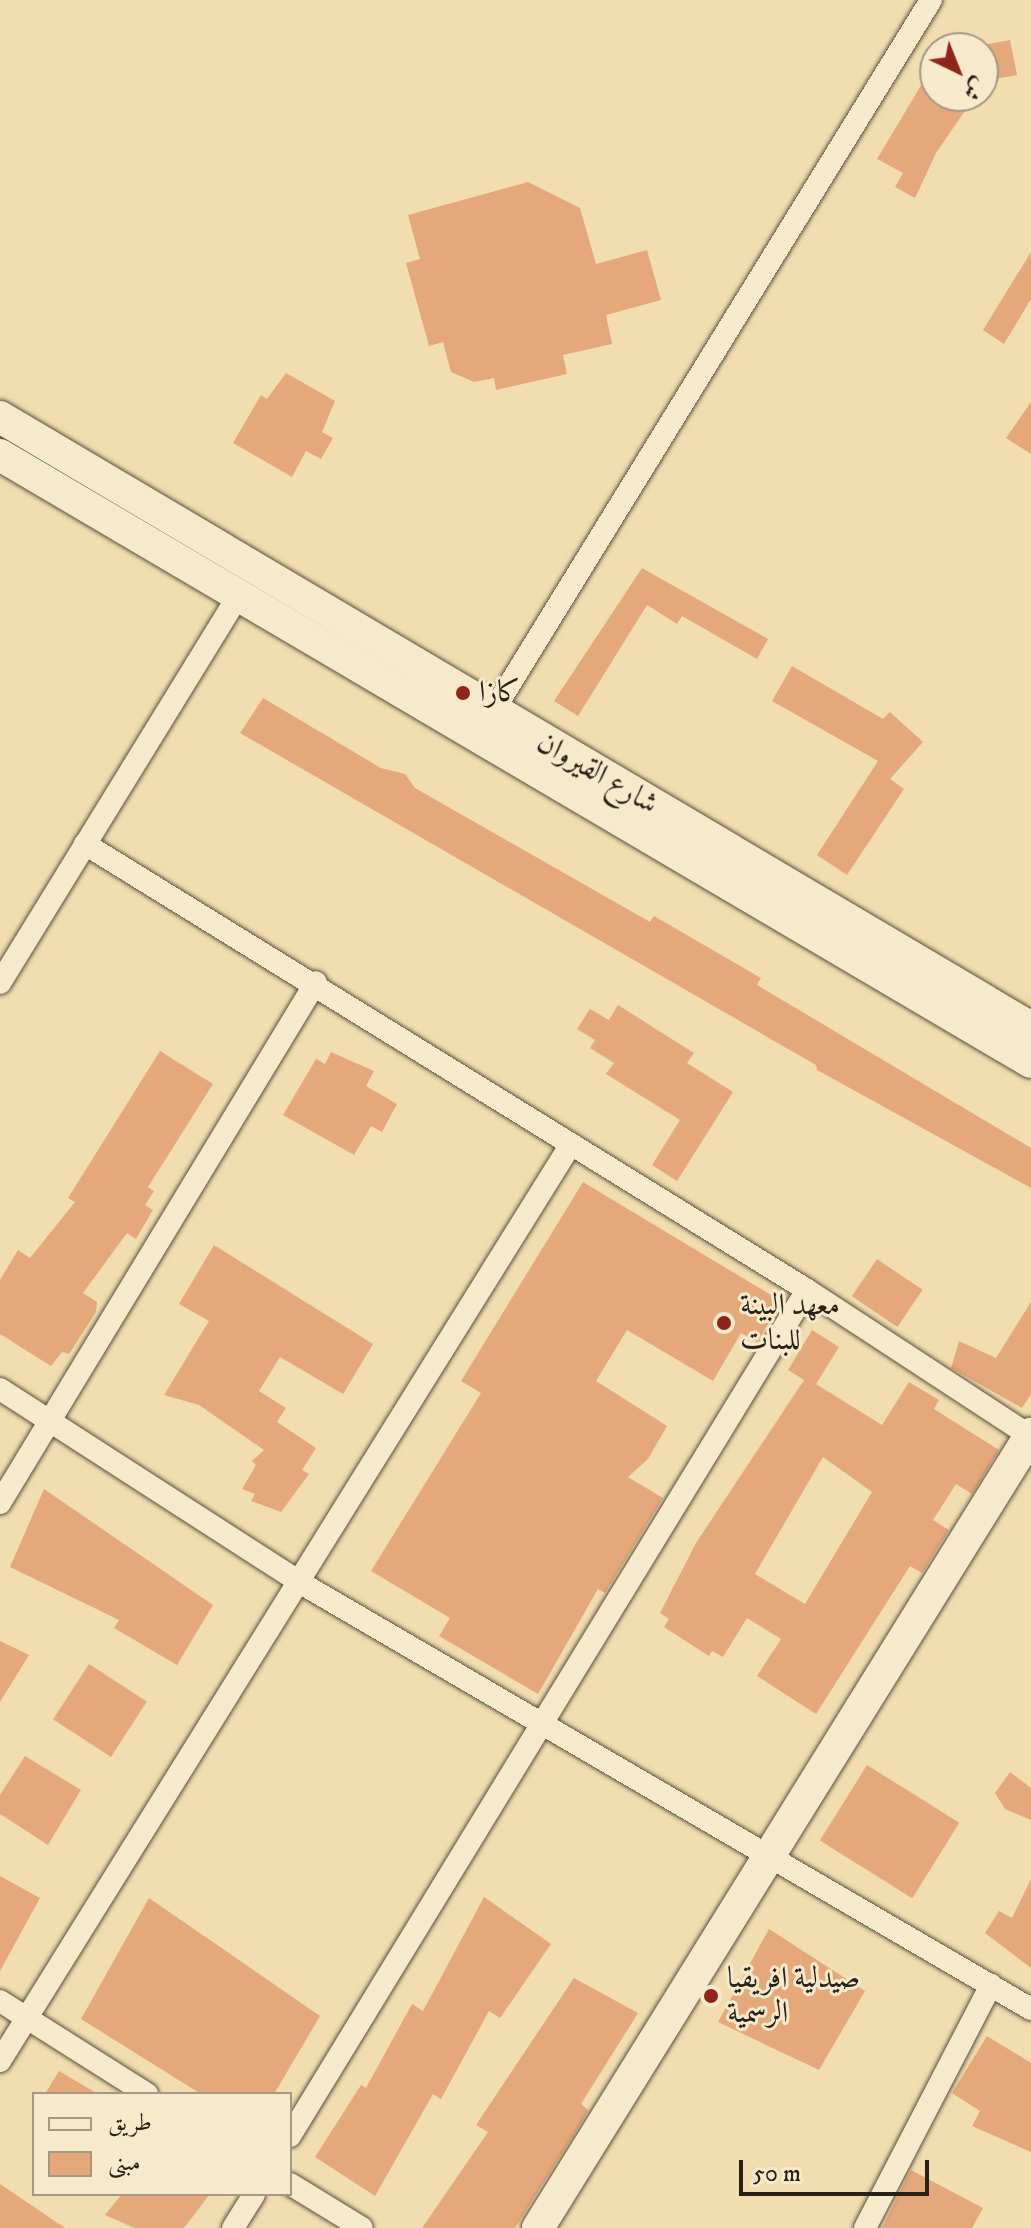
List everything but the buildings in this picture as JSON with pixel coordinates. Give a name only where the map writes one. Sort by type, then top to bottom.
[{"type":"main road","name":"شارع القيروان","points":[[0,417],[492,713],[1031,1028]]},
{"type":"main road","name":"شارع القيروان","points":[[0,455],[237,598],[1031,1062]]},
{"type":"main road","points":[[538,2228],[765,1856],[1030,1435]]},
{"type":"street","points":[[492,713],[931,0]]},
{"type":"street","points":[[0,983],[237,598]]},
{"type":"street","points":[[85,844],[316,982],[807,1290],[1030,1435]]},
{"type":"street","points":[[0,1503],[316,982]]},
{"type":"street","points":[[0,2061],[571,1144]]},
{"type":"street","points":[[292,2133],[807,1290]]},
{"type":"street","points":[[0,1389],[299,1582],[1031,2009]]},
{"type":"street","points":[[865,2228],[991,1985]]},
{"type":"street","points":[[0,2001],[144,2092]]},
{"type":"street","points":[[292,2185],[362,2228]]},
{"type":"street","points":[[233,2228],[253,2196]]},
{"type":"place","name":"كازا","points":[[463,693]]},
{"type":"place","name":"معهد البينة للبنات","points":[[724,1323]]},
{"type":"place","name":"صيدلية افريقيا الرسمية","points":[[711,1996]]}]
